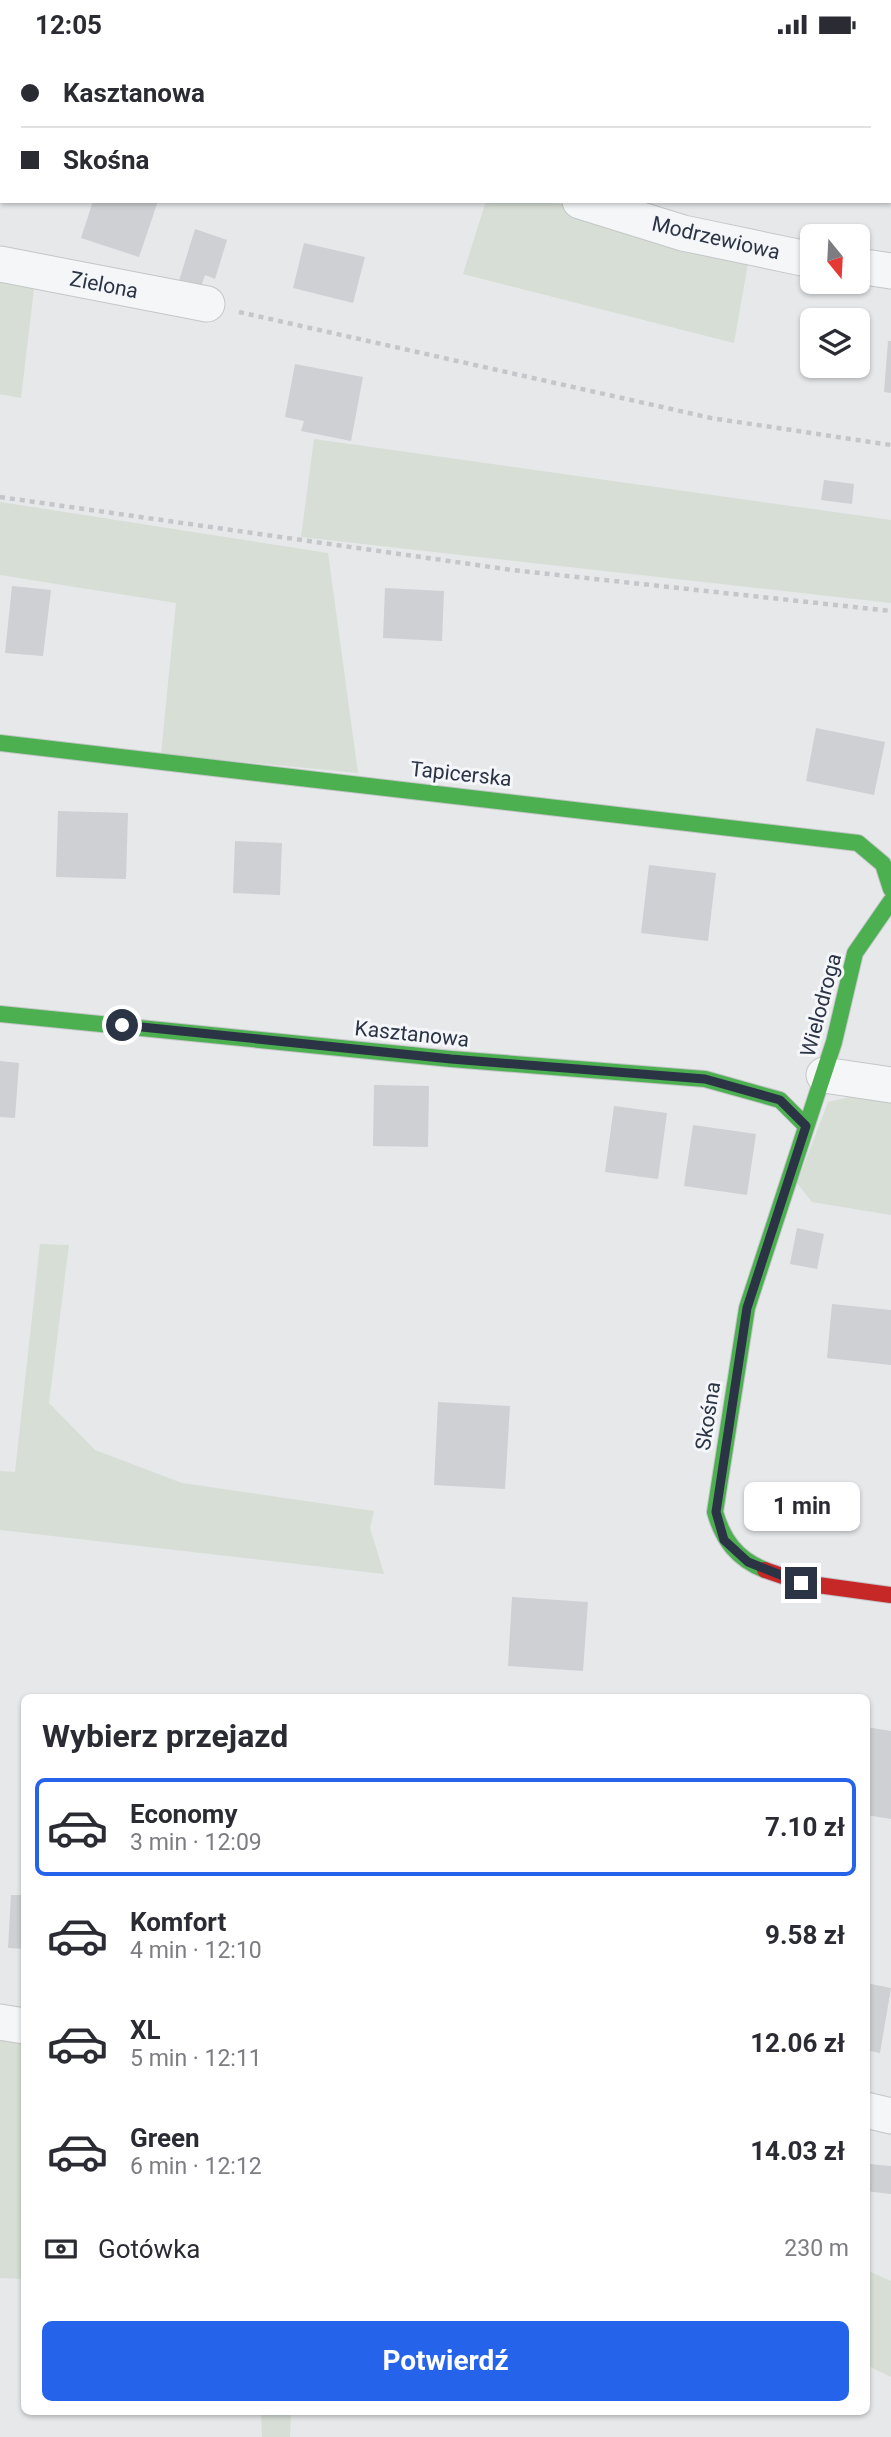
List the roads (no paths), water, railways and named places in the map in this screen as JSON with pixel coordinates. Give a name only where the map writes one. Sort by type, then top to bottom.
[{"type":"street","name":"Modrzewiowa","points":[[586,203],[683,233],[800,257]]},
{"type":"street","name":"Zielona","points":[[0,264],[207,305]]},
{"type":"street","points":[[870,268],[891,271]]},
{"type":"street","name":"Tapicerska","points":[[0,743],[858,842],[883,864],[891,889]]},
{"type":"street","name":"Wielodroga","points":[[806,1126],[824,1075],[855,953],[891,901]]},
{"type":"street","name":"Kasztanowa","points":[[0,1014],[451,1059],[705,1079],[780,1100],[806,1126]]},
{"type":"street","points":[[824,1075],[891,1085]]},
{"type":"street","name":"Skośna","points":[[806,1126],[747,1308],[716,1512],[724,1540],[748,1562],[801,1583],[891,1595]]},
{"type":"street","points":[[0,2022],[21,2026]]},
{"type":"street","points":[[870,2111],[891,2116]]}]
